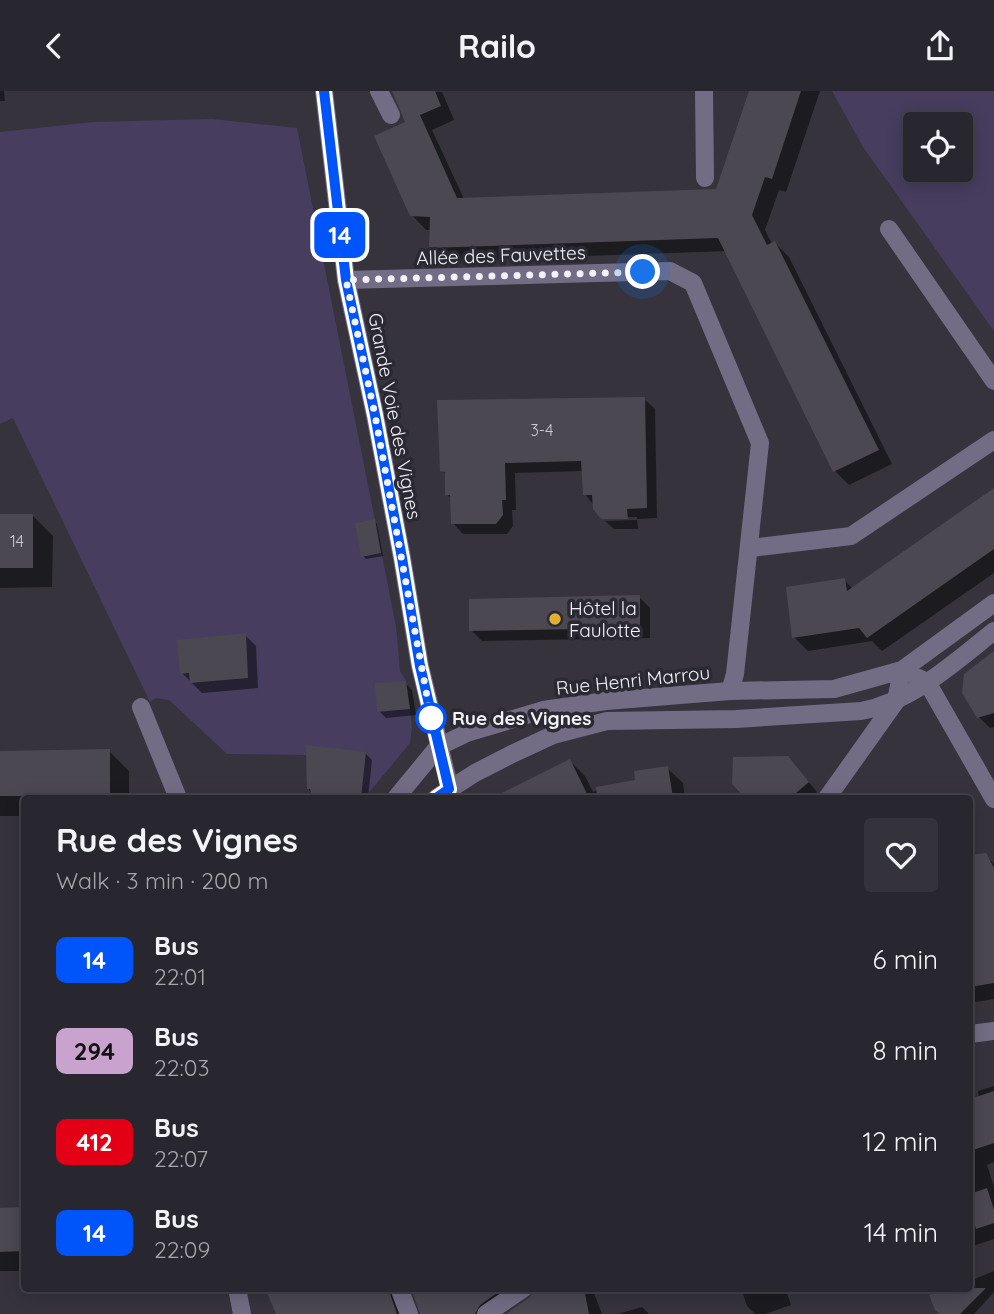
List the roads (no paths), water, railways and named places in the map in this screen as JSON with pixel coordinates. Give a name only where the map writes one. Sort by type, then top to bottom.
[{"type":"street","name":"Grande Voie des Vignes","points":[[324,91],[346,280],[375,415],[446,795]]},
{"type":"street","points":[[379,91],[391,115]]},
{"type":"street","points":[[704,91],[705,178]]},
{"type":"street","points":[[889,229],[994,381]]},
{"type":"street","name":"Allée des Fauvettes","points":[[346,280],[670,271],[693,283],[760,443],[735,674],[730,691]]},
{"type":"street","points":[[750,548],[851,536],[994,440]]},
{"type":"street","points":[[896,701],[902,670],[994,603]]},
{"type":"street","points":[[829,795],[896,701],[927,682],[994,631]]},
{"type":"street","points":[[902,670],[927,682],[994,799]]},
{"type":"street","name":"Rue Henri Marrou","points":[[399,795],[438,747],[467,733],[543,710],[652,696],[834,689],[902,670]]},
{"type":"street","name":"Rue Henri Marrou","points":[[446,795],[499,760],[553,735],[607,721],[736,719],[861,711],[896,701]]},
{"type":"street","points":[[141,707],[177,795]]},
{"type":"street","points":[[973,1034],[994,1031]]},
{"type":"street","points":[[238,1292],[242,1314]]},
{"type":"street","points":[[401,1292],[409,1314]]},
{"type":"street","points":[[486,1314],[518,1292]]},
{"type":"place","name":"Hôtel la Faulotte","points":[[555,619]]},
{"type":"place","name":"Rue des Vignes","points":[[431,718]]}]
